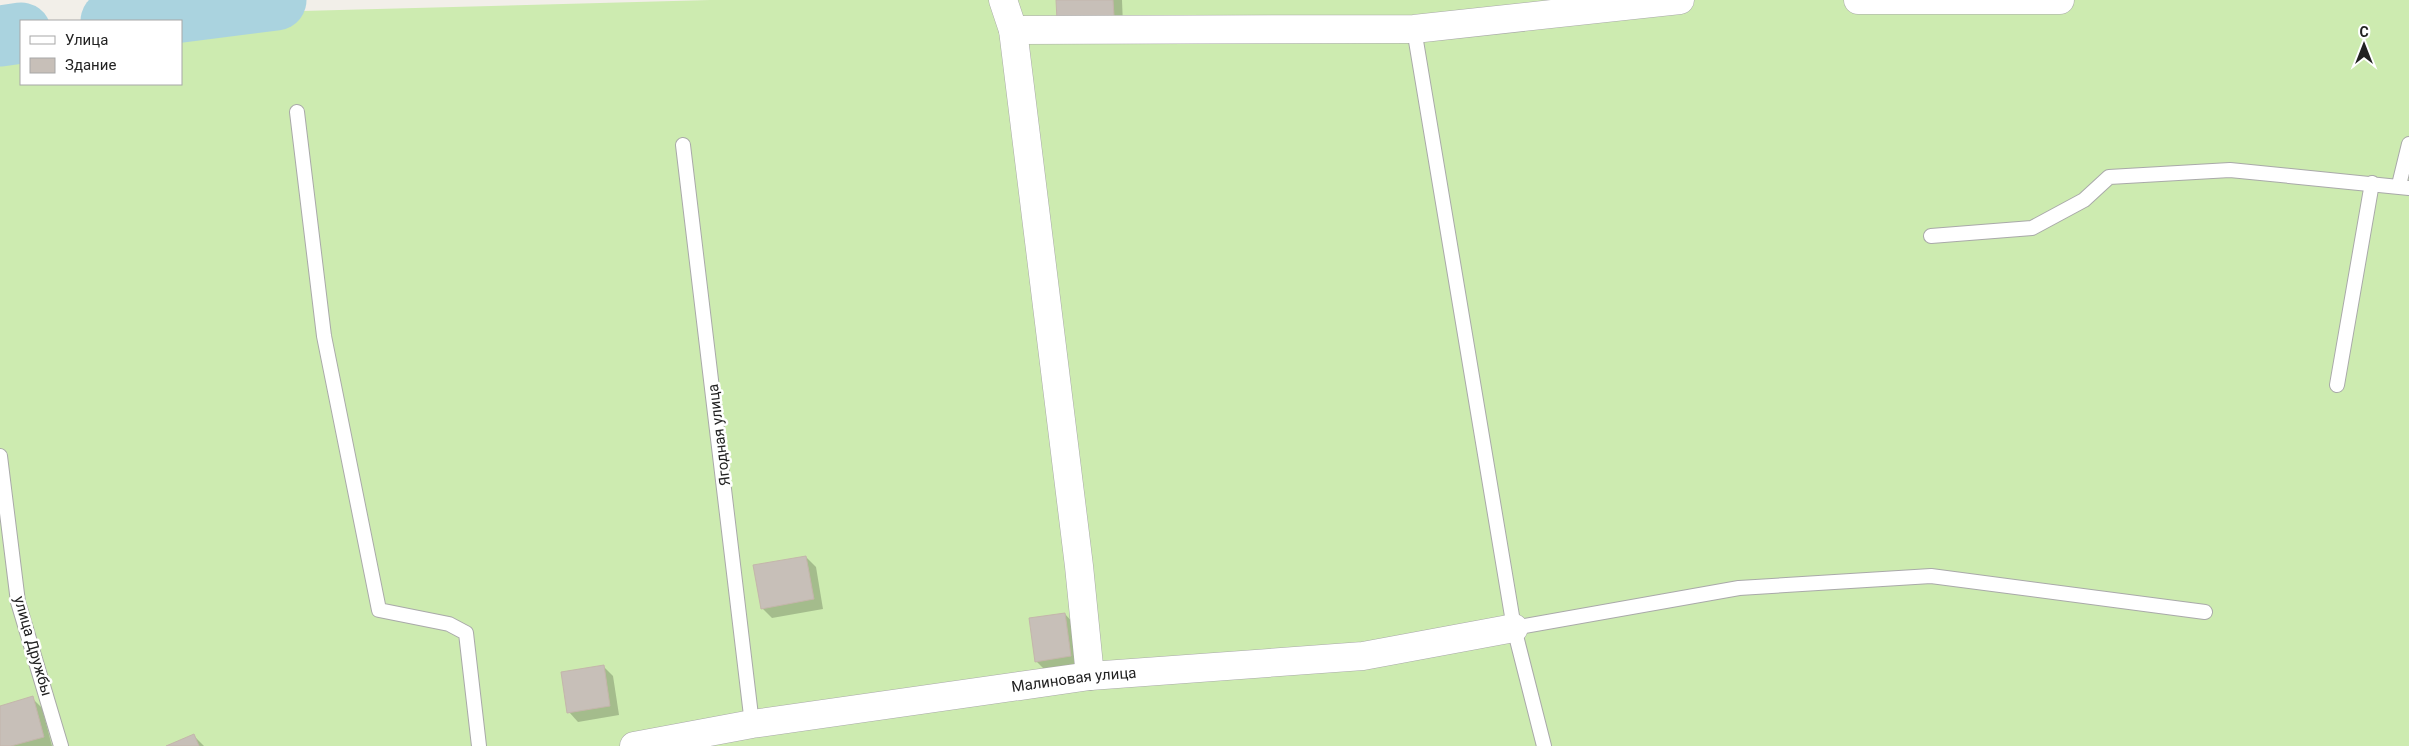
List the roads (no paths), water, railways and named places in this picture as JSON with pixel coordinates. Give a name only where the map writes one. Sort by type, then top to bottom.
[{"type":"street","points":[[1003,0],[1013,30],[1090,676]]},
{"type":"street","points":[[1013,30],[1414,29],[1680,0]]},
{"type":"street","points":[[1858,0],[2060,0]]},
{"type":"street","name":"Малиновая улица","points":[[634,746],[752,724],[1090,676],[1363,656],[1514,628]]},
{"type":"lane","points":[[1414,29],[1514,628],[1544,746]]},
{"type":"lane","points":[[297,112],[324,336],[379,610],[448,624],[466,634],[479,746]]},
{"type":"lane","points":[[1931,236],[2032,228],[2084,200],[2109,177],[2230,170],[2404,186],[2409,144]]},
{"type":"lane","name":"Ягодная улица","points":[[683,145],[752,724]]},
{"type":"lane","points":[[2337,385],[2372,183]]},
{"type":"lane","name":"улица Дружбы","points":[[0,456],[18,602],[61,746]]},
{"type":"lane","points":[[1514,628],[1739,588],[1931,576],[2204,612]]},
{"type":"waterway","points":[[119,20],[276,0]]},
{"type":"waterway","points":[[0,36],[20,33]]}]
